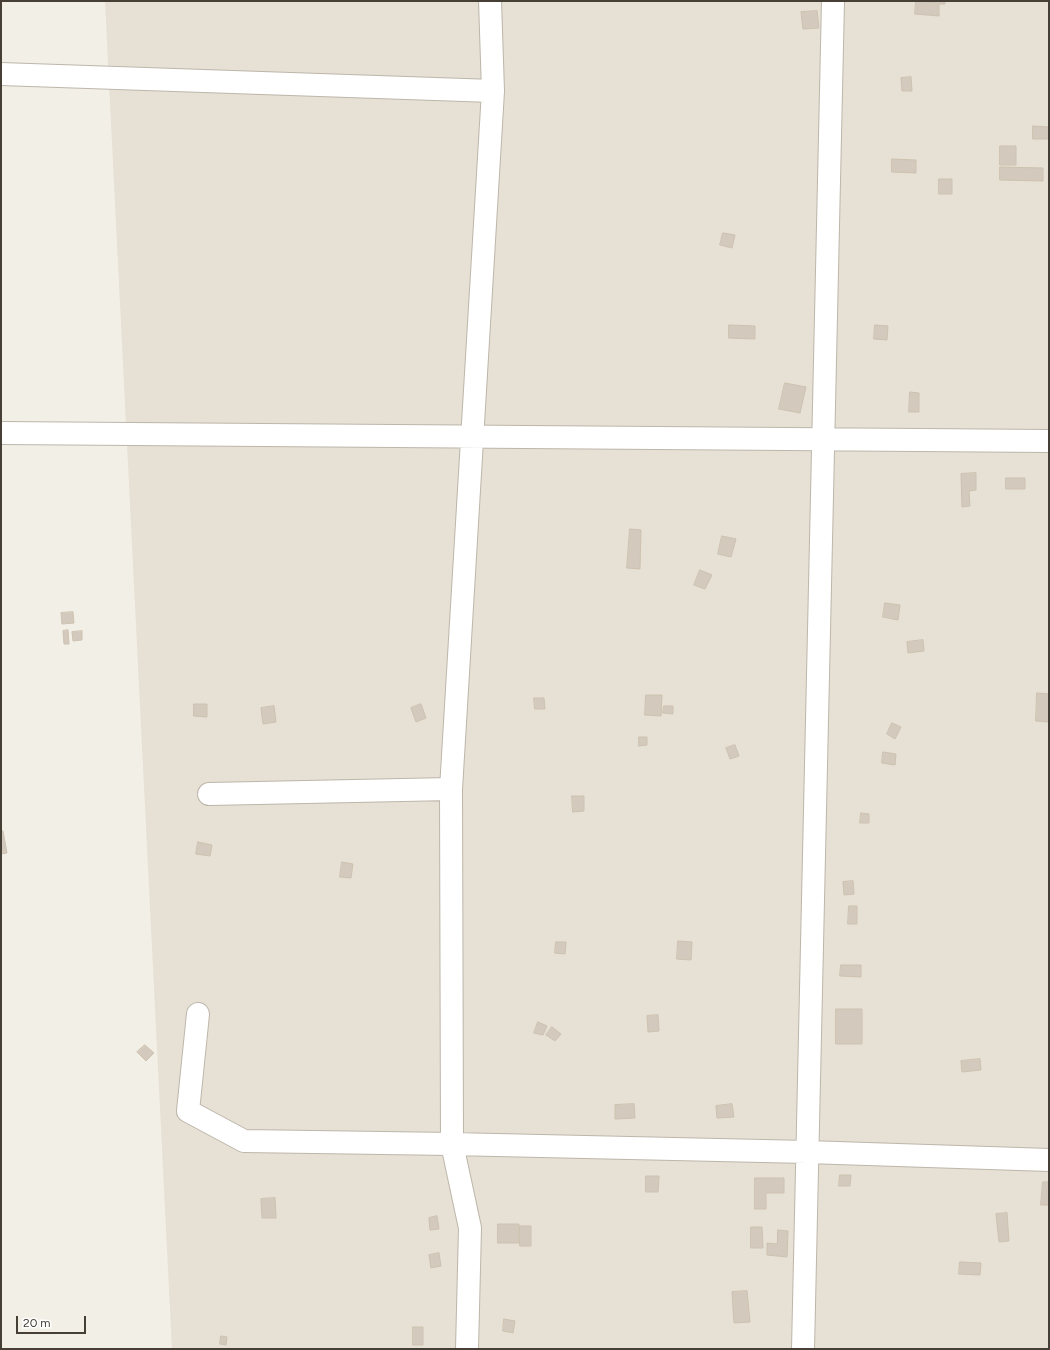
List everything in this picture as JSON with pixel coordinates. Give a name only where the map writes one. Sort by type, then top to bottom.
[{"type":"street","points":[[467,1349],[470,1228],[452,1144],[451,789],[493,91],[490,1]]},
{"type":"street","points":[[803,1349],[833,1]]},
{"type":"street","points":[[1,74],[493,91]]},
{"type":"street","points":[[1,433],[1049,441]]},
{"type":"street","points":[[209,794],[451,789]]},
{"type":"street","points":[[198,1014],[188,1111],[244,1141],[807,1152],[1049,1160]]},
{"type":"shaded area","points":[[105,1],[1049,1],[1049,1349],[172,1349]]},
{"type":"building","points":[[916,1],[945,1],[945,4],[939,4],[939,16],[915,14]]},
{"type":"building","points":[[817,11],[819,28],[803,29],[801,12]]},
{"type":"building","points":[[911,77],[912,91],[902,91],[901,78]]},
{"type":"building","points":[[1033,126],[1049,127],[1049,139],[1033,139]]},
{"type":"building","points":[[1000,146],[1016,146],[1016,165],[1000,165]]},
{"type":"building","points":[[892,159],[916,160],[916,173],[892,172]]},
{"type":"building","points":[[1000,167],[1043,168],[1043,181],[1000,180]]},
{"type":"building","points":[[939,179],[952,179],[952,194],[939,194]]},
{"type":"building","points":[[723,233],[735,235],[732,248],[720,245]]},
{"type":"building","points":[[729,325],[755,326],[755,339],[729,338]]},
{"type":"building","points":[[875,325],[888,326],[887,340],[874,339]]},
{"type":"building","points":[[785,383],[806,387],[800,413],[779,409]]},
{"type":"building","points":[[910,392],[919,393],[919,412],[909,412]]},
{"type":"building","points":[[976,473],[976,490],[969,491],[970,506],[962,507],[961,474]]},
{"type":"building","points":[[1006,478],[1025,478],[1025,489],[1006,489]]},
{"type":"building","points":[[630,529],[641,530],[640,569],[627,568]]},
{"type":"building","points":[[722,536],[736,539],[731,557],[718,554]]},
{"type":"building","points":[[700,570],[712,575],[705,589],[694,585]]},
{"type":"building","points":[[885,603],[900,605],[898,620],[883,617]]},
{"type":"building","points":[[73,612],[74,623],[62,624],[61,613]]},
{"type":"building","points":[[68,630],[69,644],[64,644],[63,631]]},
{"type":"building","points":[[82,631],[82,640],[73,641],[72,632]]},
{"type":"building","points":[[923,640],[924,651],[908,653],[907,642]]},
{"type":"building","points":[[1037,693],[1049,694],[1049,722],[1036,721]]},
{"type":"building","points":[[646,695],[662,695],[661,716],[645,715]]},
{"type":"building","points":[[534,698],[544,698],[545,709],[535,709]]},
{"type":"building","points":[[194,704],[207,704],[207,717],[194,716]]},
{"type":"building","points":[[421,704],[426,718],[416,722],[411,708]]},
{"type":"building","points":[[274,706],[276,722],[263,724],[261,708]]},
{"type":"building","points":[[664,706],[673,706],[673,714],[663,713]]},
{"type":"building","points":[[892,723],[901,727],[895,739],[887,734]]},
{"type":"building","points":[[639,737],[647,737],[647,745],[639,746]]},
{"type":"building","points":[[735,745],[739,756],[730,759],[726,748]]},
{"type":"building","points":[[883,752],[896,754],[895,765],[882,763]]},
{"type":"building","points":[[572,796],[584,796],[584,811],[573,812]]},
{"type":"building","points":[[861,813],[869,814],[869,823],[860,823]]},
{"type":"building","points":[[1,831],[3,831],[7,853],[1,854]]},
{"type":"building","points":[[198,842],[212,845],[210,856],[196,854]]},
{"type":"building","points":[[342,862],[353,864],[351,878],[340,877]]},
{"type":"building","points":[[853,881],[854,894],[844,895],[843,882]]},
{"type":"building","points":[[849,906],[857,906],[857,924],[848,924]]},
{"type":"building","points":[[678,941],[692,942],[691,960],[677,959]]},
{"type":"building","points":[[556,942],[566,942],[565,954],[555,953]]},
{"type":"building","points":[[841,965],[861,965],[861,977],[840,976]]},
{"type":"building","points":[[836,1009],[862,1009],[862,1044],[836,1044]]},
{"type":"building","points":[[658,1015],[659,1031],[648,1032],[647,1016]]},
{"type":"building","points":[[538,1022],[547,1026],[543,1035],[534,1033]]},
{"type":"building","points":[[552,1027],[561,1034],[555,1041],[546,1035]]},
{"type":"building","points":[[145,1045],[154,1053],[146,1061],[137,1052]]},
{"type":"building","points":[[980,1059],[981,1070],[962,1072],[961,1061]]},
{"type":"building","points":[[634,1104],[635,1118],[615,1119],[615,1105]]},
{"type":"building","points":[[732,1104],[734,1117],[717,1118],[716,1106]]},
{"type":"building","points":[[840,1175],[851,1175],[850,1186],[839,1186]]},
{"type":"building","points":[[646,1176],[659,1176],[658,1192],[646,1192]]},
{"type":"building","points":[[755,1178],[784,1178],[784,1193],[766,1193],[766,1209],[755,1209]]},
{"type":"building","points":[[1043,1182],[1049,1182],[1049,1205],[1041,1205]]},
{"type":"building","points":[[275,1198],[276,1218],[262,1218],[261,1199]]},
{"type":"building","points":[[1007,1213],[1009,1241],[999,1242],[996,1214]]},
{"type":"building","points":[[437,1216],[439,1229],[430,1230],[429,1218]]},
{"type":"building","points":[[498,1224],[519,1224],[519,1243],[498,1243]]},
{"type":"building","points":[[520,1226],[531,1226],[531,1246],[520,1246]]},
{"type":"building","points":[[751,1227],[762,1227],[763,1248],[751,1248]]},
{"type":"building","points":[[778,1230],[788,1231],[787,1257],[767,1255],[767,1243],[777,1244]]},
{"type":"building","points":[[439,1253],[441,1266],[431,1268],[429,1255]]},
{"type":"building","points":[[960,1262],[981,1263],[980,1275],[959,1274]]},
{"type":"building","points":[[747,1291],[750,1322],[734,1323],[732,1292]]},
{"type":"building","points":[[504,1319],[515,1321],[513,1333],[503,1331]]},
{"type":"building","points":[[413,1327],[423,1327],[423,1345],[413,1345]]},
{"type":"building","points":[[221,1336],[227,1337],[226,1345],[220,1344]]}]
